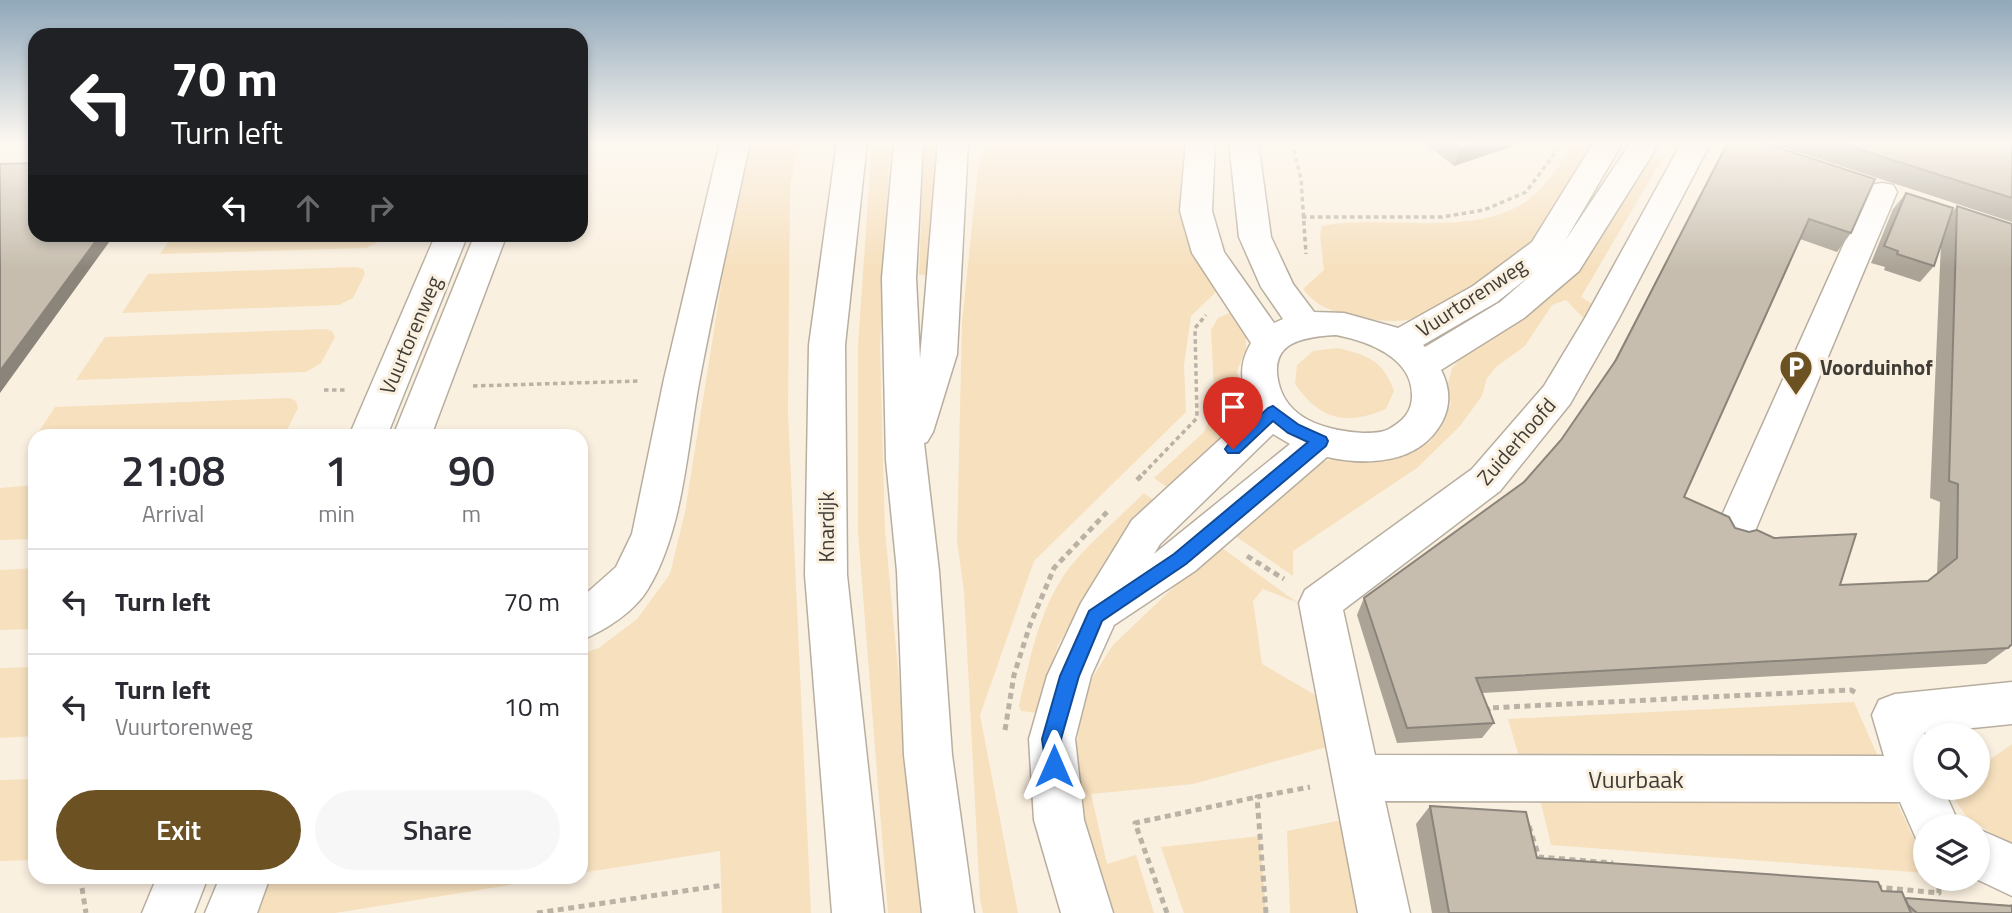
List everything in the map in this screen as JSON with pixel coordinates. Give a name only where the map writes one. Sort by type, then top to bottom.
[{"type":"street","points":[[588,616],[632,579],[652,534],[682,379],[725,185]]},
{"type":"street","name":"Knardijk","points":[[847,185],[827,345],[826,575],[858,913]]},
{"type":"street","points":[[905,185],[899,278],[905,460],[918,571],[928,755],[948,913]]},
{"type":"street","points":[[905,460],[939,354],[950,185]]},
{"type":"street","points":[[1198,185],[1196,211],[1208,253],[1269,343]]},
{"type":"street","points":[[1248,185],[1255,237],[1278,287],[1305,325]]},
{"type":"street","name":"Vuurtorenweg","points":[[1410,355],[1544,249],[1583,185]]},
{"type":"street","name":"Vuurtorenweg","points":[[1410,355],[1455,348],[1512,310],[1567,263],[1618,185]]},
{"type":"street","name":"Zuiderhoofd","points":[[1358,778],[1320,603],[1486,480],[1557,396],[1673,185]]},
{"type":"street","points":[[1735,531],[1883,192]]},
{"type":"street","name":"Vuurtorenweg","points":[[371,429],[449,242]]},
{"type":"street","name":"Vuurtorenweg","points":[[415,429],[488,242]]},
{"type":"street","points":[[1336,323],[1368,329],[1410,355],[1433,394],[1426,421],[1401,441],[1362,448],[1320,441],[1294,429],[1273,412],[1258,388],[1257,363],[1269,343],[1285,332],[1305,325],[1336,323]]},
{"type":"street","points":[[1087,913],[1059,820],[1052,739],[1069,676],[1096,616],[1146,532],[1273,412]]},
{"type":"street","points":[[1096,616],[1180,559],[1320,441]]},
{"type":"street","points":[[1913,773],[1895,715],[2012,703]]},
{"type":"street","points":[[1358,778],[1384,913]]},
{"type":"street","name":"Vuurbaak","points":[[1358,778],[1913,779]]},
{"type":"street","points":[[1990,860],[2012,870]]},
{"type":"street","points":[[168,913],[180,884]]},
{"type":"street","points":[[231,913],[242,884]]},
{"type":"path","points":[[1301,185],[1302,218],[1442,217],[1484,210],[1526,192],[1531,185]]},
{"type":"path","points":[[430,387],[682,379]]},
{"type":"path","points":[[324,390],[387,389]]},
{"type":"path","points":[[1167,913],[1135,823],[1358,778]]},
{"type":"path","points":[[1257,797],[1266,913]]},
{"type":"path","points":[[537,913],[724,885]]},
{"type":"path","points":[[82,888],[86,913]]},
{"type":"shaded area","points":[[737,185],[790,185],[788,412],[811,913],[722,913],[720,851],[588,872],[588,652],[599,648],[637,619],[670,574],[685,512]]},
{"type":"shaded area","points":[[869,185],[888,185],[880,346],[885,531],[921,913],[888,913],[858,532],[858,346]]},
{"type":"shaded area","points":[[922,185],[939,185],[931,274],[919,275]]},
{"type":"shaded area","points":[[976,185],[1187,185],[1187,219],[1217,291],[1191,316],[1184,365],[1186,412],[1034,561],[980,715],[1018,913],[983,913],[980,899],[964,591],[957,541],[962,323]]},
{"type":"shaded area","points":[[1544,185],[1573,185],[1549,221],[1525,249],[1506,265],[1432,312],[1409,320],[1396,321],[1346,315],[1315,301],[1303,289],[1324,270],[1320,235],[1322,226],[1371,222],[1478,220],[1502,214],[1524,203]]},
{"type":"shaded area","points":[[1620,185],[1647,185],[1581,297],[1594,305],[1586,321],[1566,300],[1552,305],[1525,346],[1496,367],[1487,378],[1482,396],[1460,426],[1417,468],[1293,551],[1293,576],[1231,533],[1306,468],[1332,459],[1375,462],[1401,457],[1430,442],[1451,404],[1448,383],[1452,368]]},
{"type":"shaded area","points":[[168,242],[378,242],[366,248],[160,254]]},
{"type":"shaded area","points":[[356,267],[363,269],[365,274],[353,298],[339,305],[122,313],[148,274]]},
{"type":"shaded area","points":[[1236,310],[1246,331],[1246,349],[1237,371],[1243,396],[1242,418],[1228,439],[1172,491],[1154,478],[1203,433],[1215,411],[1211,330],[1218,318]]},
{"type":"shaded area","points":[[325,329],[332,331],[335,337],[321,363],[306,372],[76,380],[105,337]]},
{"type":"shaded area","points":[[1338,348],[1374,361],[1385,372],[1394,391],[1386,409],[1346,418],[1324,412],[1304,396],[1295,384],[1297,365],[1313,351]]},
{"type":"shaded area","points":[[289,398],[296,401],[298,408],[288,429],[41,429],[55,407]]},
{"type":"shaded area","points":[[28,486],[28,539],[0,540],[0,488]]},
{"type":"shaded area","points":[[1144,493],[1160,505],[1084,600],[1058,645],[1037,713],[1021,711],[1019,706],[1038,630],[1053,593],[1075,561]]},
{"type":"shaded area","points":[[1218,545],[1298,603],[1263,589],[1253,601],[1262,664],[1317,696],[1327,747],[1193,784],[1091,794],[1107,864],[1136,855],[1154,913],[1107,913],[1077,794],[1076,749],[1085,689],[1113,645]]},
{"type":"shaded area","points":[[28,568],[28,629],[0,630],[0,570]]},
{"type":"shaded area","points":[[28,667],[28,736],[0,738],[0,668]]},
{"type":"shaded area","points":[[1854,702],[1882,766],[1520,760],[1508,719]]},
{"type":"shaded area","points":[[2012,744],[2012,847],[1990,832],[1990,814],[1965,814],[1955,800],[1990,800],[1990,760]]},
{"type":"shaded area","points":[[28,779],[28,860],[0,861],[0,780]]},
{"type":"shaded area","points":[[1894,796],[1913,837],[1913,872],[1551,845],[1540,799]]},
{"type":"shaded area","points":[[1342,820],[1361,913],[1290,913],[1287,831]]},
{"type":"shaded area","points":[[1260,836],[1266,913],[1184,913],[1161,847]]},
{"type":"shaded area","points":[[259,884],[515,884],[335,913],[249,913]]},
{"type":"building","points":[[0,185],[28,185],[28,242],[95,242],[0,371]]},
{"type":"building","points":[[1706,185],[1873,185],[1851,233],[1809,219],[1684,497],[1729,517],[1735,528],[1749,532],[1757,530],[1774,538],[1856,534],[1840,585],[1928,581],[1957,558],[1958,484],[1949,481],[1957,206],[2012,224],[2012,644],[2008,648],[1476,678],[1494,723],[1407,728],[1364,598],[1524,482],[1561,440],[1616,360]]},
{"type":"building","points":[[1970,185],[2012,185],[2012,198]]},
{"type":"building","points":[[1906,193],[1953,208],[1934,266],[1897,254],[1898,251],[1884,246]]},
{"type":"building","points":[[1430,806],[1526,812],[1537,858],[1878,882],[1882,891],[1902,892],[1911,913],[1449,913]]},
{"type":"building","points":[[1905,898],[2012,906],[2012,913],[1917,913]]},
{"type":"place","name":"Voorduinhof","points":[[1796,397]]},
{"type":"route","points":[[1054,766],[1052,739],[1069,676],[1096,616],[1180,559],[1320,441],[1294,429],[1273,412],[1233,449]]}]
